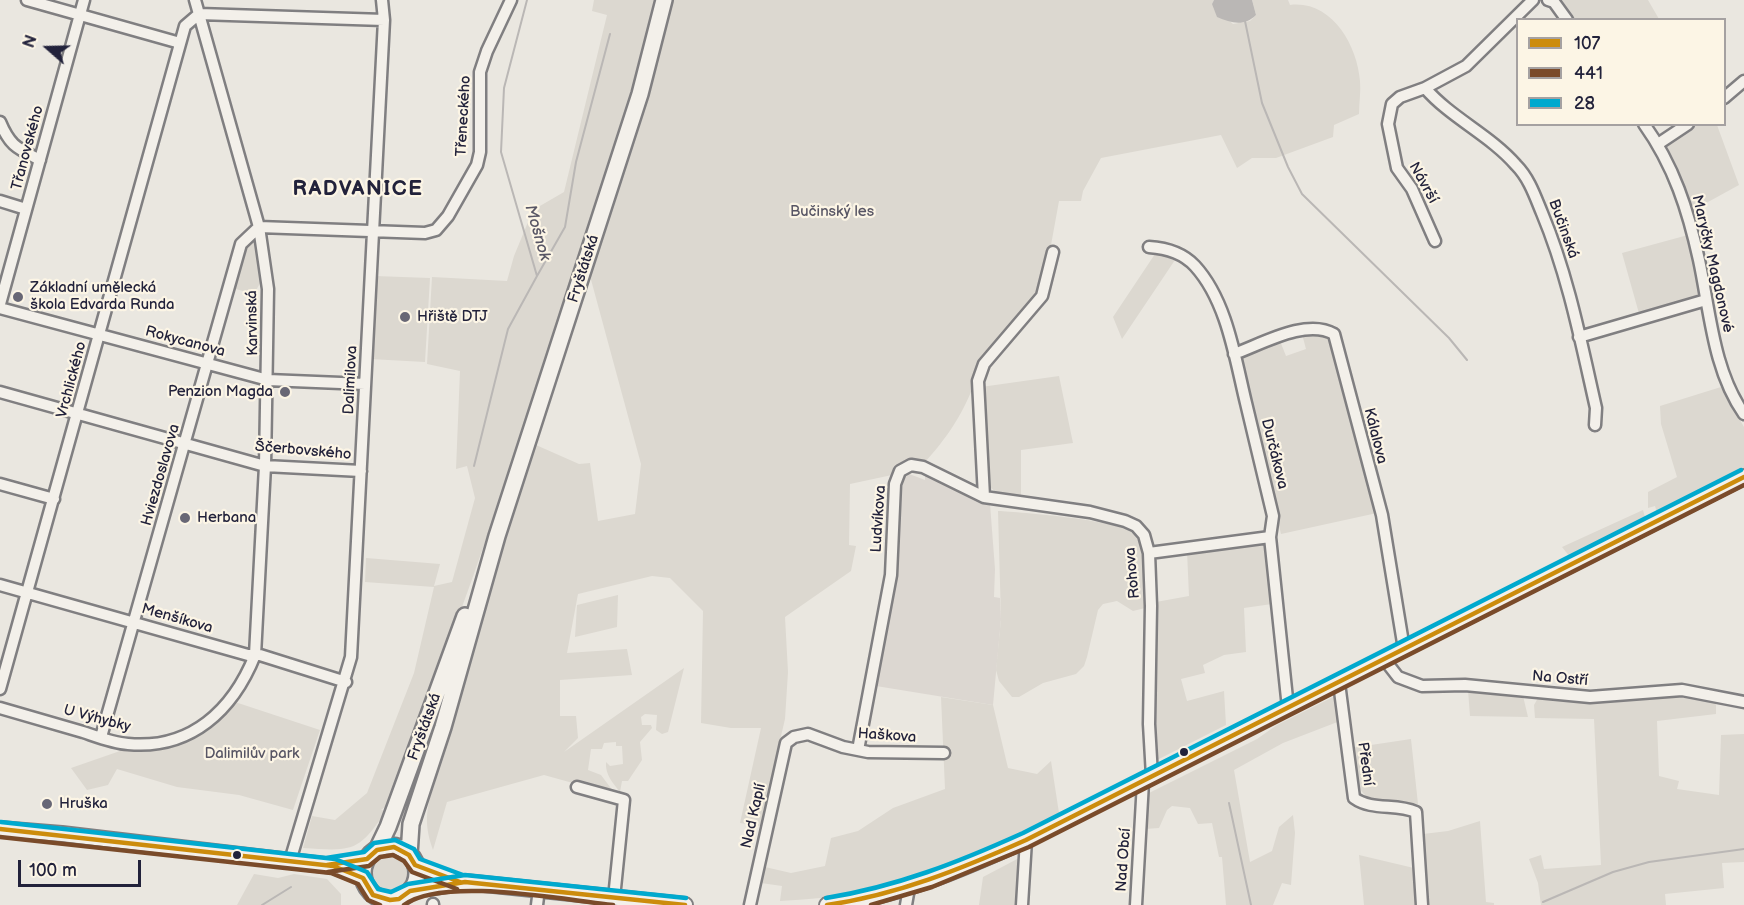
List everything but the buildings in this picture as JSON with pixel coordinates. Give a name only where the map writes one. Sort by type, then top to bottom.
[{"type":"main road","name":"Fryštátská","points":[[412,860],[411,824],[442,727],[497,536],[628,134],[664,0]]},
{"type":"main road","points":[[827,905],[909,888],[964,868],[1026,840],[1744,477]]},
{"type":"main road","name":"Fryštátská","points":[[372,854],[388,827],[457,634],[497,536]]},
{"type":"main road","points":[[0,829],[333,866],[363,878],[373,900],[382,899],[392,902],[410,891],[457,882],[685,905]]},
{"type":"main road","points":[[333,866],[394,847],[412,860],[457,882]]},
{"type":"main road","points":[[363,878],[372,854]]},
{"type":"main road","points":[[410,891],[416,880],[412,860]]},
{"type":"street","points":[[27,0],[180,44]]},
{"type":"street","name":"Třanovského","points":[[0,306],[84,0]]},
{"type":"street","name":"Karvinská","points":[[195,0],[259,227],[268,290],[265,466],[255,655]]},
{"type":"street","name":"Dalimilova","points":[[290,861],[346,682],[351,657],[384,20],[382,0]]},
{"type":"street","name":"Třeneckého","points":[[259,227],[425,233],[436,230],[447,216],[477,165],[480,152],[480,72],[487,51],[511,0]]},
{"type":"street","points":[[1425,88],[1466,66],[1533,0]]},
{"type":"street","points":[[1548,0],[1554,2],[1566,18]]},
{"type":"street","points":[[199,14],[384,20]]},
{"type":"street","name":"Vrchlického","points":[[0,689],[185,26],[199,14]]},
{"type":"street","points":[[1726,97],[1744,81]]},
{"type":"street","name":"Návrší","points":[[1425,88],[1400,97],[1392,104],[1388,124],[1396,168],[1412,189],[1435,241]]},
{"type":"street","name":"Bučinská","points":[[1425,88],[1434,98],[1494,144],[1517,165],[1530,184],[1567,285],[1596,408],[1595,425]]},
{"type":"street","points":[[0,122],[7,140],[13,146],[40,160]]},
{"type":"street","name":"Maryčky Magdonové","points":[[1645,126],[1658,144],[1677,182],[1699,259],[1714,340],[1728,386],[1744,414]]},
{"type":"street","points":[[1658,144],[1685,126]]},
{"type":"street","points":[[0,201],[26,209]]},
{"type":"street","name":"Hviezdoslavova","points":[[100,737],[185,445],[240,244],[259,227]]},
{"type":"street","name":"Durčákova","points":[[1149,247],[1161,247],[1179,254],[1194,265],[1209,285],[1220,310],[1234,354],[1273,516],[1270,537],[1288,708]]},
{"type":"street","points":[[984,497],[978,381],[984,364],[993,351],[1042,296],[1053,252]]},
{"type":"street","points":[[1579,337],[1706,300]]},
{"type":"street","name":"Rokycanova","points":[[0,306],[268,380],[365,384]]},
{"type":"street","name":"Kálalova","points":[[1234,354],[1301,330],[1327,330],[1334,334],[1382,515],[1404,649]]},
{"type":"street","name":"Ščerbovského","points":[[0,392],[265,466],[361,471]]},
{"type":"street","name":"Ludvíkova","points":[[858,750],[891,575],[895,484],[900,471],[912,465],[923,466],[984,497]]},
{"type":"street","points":[[0,484],[54,499]]},
{"type":"street","name":"Rohova","points":[[984,497],[1090,512],[1125,521],[1136,526],[1144,535],[1149,553],[1148,779]]},
{"type":"street","points":[[1149,553],[1270,537]]},
{"type":"street","name":"Menšíkova","points":[[0,585],[346,682]]},
{"type":"street","name":"U Výhybky","points":[[0,708],[125,744],[157,745],[189,734],[212,719],[235,696],[246,678],[255,655]]},
{"type":"street","name":"Na Ostří","points":[[1384,659],[1398,677],[1422,686],[1465,685],[1590,697],[1682,690],[1744,702]]},
{"type":"street","name":"Přední","points":[[1339,683],[1354,798],[1362,804],[1407,808],[1416,812],[1422,905]]},
{"type":"street","name":"Haškova","points":[[794,737],[808,734],[858,750],[944,753]]},
{"type":"street","name":"Nad Kaplí","points":[[750,905],[786,743],[794,737]]},
{"type":"street","name":"Nad Obcí","points":[[1136,905],[1148,779]]},
{"type":"street","points":[[577,787],[624,800],[614,898]]},
{"type":"street","points":[[1022,905],[1026,840]]},
{"type":"street","points":[[906,905],[909,888]]},
{"type":"street","points":[[537,905],[539,889]]},
{"type":"shaded area","points":[[1214,0],[1252,0],[1256,15],[1242,22],[1222,19],[1217,17],[1212,4]]},
{"type":"shaded area","points":[[904,472],[925,480],[925,473],[990,504],[995,569],[994,597],[1000,598],[1001,619],[993,705],[876,686],[895,578],[898,487]]},
{"type":"green space","points":[[594,0],[656,0],[607,172],[493,518],[408,750],[385,807],[381,810],[386,811],[368,835],[352,846],[343,849],[303,848],[312,816],[335,820],[367,793],[414,673],[434,587],[365,582],[366,558],[440,564],[434,586],[452,582],[475,498],[467,466],[456,469],[460,371],[427,364],[432,277],[507,281],[514,256],[533,210],[564,192],[607,15],[592,11]]},
{"type":"green space","name":"Bučinský les","points":[[672,0],[1214,0],[1212,4],[1233,24],[1250,21],[1256,15],[1252,0],[1288,0],[1290,5],[1305,5],[1329,17],[1347,39],[1358,67],[1359,114],[1334,125],[1333,137],[1276,158],[1252,158],[1237,168],[1221,135],[1101,158],[1083,191],[1081,201],[1059,201],[1043,289],[976,378],[967,402],[954,424],[923,464],[911,462],[893,470],[892,475],[850,484],[849,545],[856,546],[851,571],[785,617],[788,672],[785,719],[760,826],[740,823],[761,728],[731,728],[701,723],[703,611],[670,578],[652,576],[578,594],[567,653],[627,649],[632,675],[560,680],[560,716],[576,716],[578,738],[564,752],[684,668],[668,732],[662,734],[656,730],[657,715],[645,714],[641,717],[642,725],[651,725],[652,728],[640,742],[642,760],[628,781],[622,781],[620,792],[608,775],[606,762],[610,766],[623,764],[622,746],[616,746],[616,742],[604,743],[602,749],[591,749],[588,770],[601,775],[616,795],[544,775],[447,802],[433,850],[427,821],[428,805],[435,777],[505,538],[536,445],[579,464],[590,463],[598,521],[635,514],[641,464],[590,276],[648,96]]},
{"type":"green space","points":[[1557,0],[1648,0],[1658,18],[1571,18]]},
{"type":"green space","points":[[1688,126],[1717,126],[1739,185],[1688,213],[1661,144]]},
{"type":"green space","points":[[256,235],[263,278],[254,294],[232,288],[243,248]]},
{"type":"green space","points":[[1688,235],[1700,299],[1640,317],[1622,253]]},
{"type":"green space","points":[[1157,251],[1177,257],[1122,339],[1113,317]]},
{"type":"green space","points":[[375,276],[430,278],[425,362],[370,359]]},
{"type":"green space","points":[[1326,332],[1330,339],[1377,513],[1281,534],[1239,360],[1242,355],[1280,341],[1286,356],[1306,349],[1302,334]]},
{"type":"green space","points":[[1059,376],[1073,443],[1021,450],[1021,501],[999,495],[988,485],[981,387]]},
{"type":"green space","points":[[1721,387],[1744,427],[1744,469],[1657,513],[1655,506],[1648,508],[1648,492],[1677,477],[1661,424],[1660,406]]},
{"type":"green space","points":[[1643,510],[1645,517],[1570,557],[1562,547]]},
{"type":"green space","points":[[998,511],[1068,517],[1122,528],[1131,532],[1137,539],[1146,568],[1145,608],[1133,611],[1117,601],[1103,604],[1098,610],[1084,666],[1076,674],[1043,683],[1019,697],[1012,697],[999,681],[996,670],[1001,619]]},
{"type":"green space","points":[[1263,542],[1267,548],[1272,604],[1244,608],[1246,652],[1224,655],[1203,665],[1205,673],[1181,679],[1187,701],[1224,691],[1226,725],[1155,761],[1156,602],[1189,596],[1187,551]]},
{"type":"green space","points":[[618,595],[617,627],[575,637],[577,605]]},
{"type":"green space","points":[[1468,690],[1523,696],[1528,717],[1470,716]]},
{"type":"green space","points":[[1337,695],[1340,721],[1283,743],[1234,770],[1250,862],[1272,851],[1279,827],[1293,815],[1295,833],[1291,885],[1282,883],[1273,905],[1226,905],[1222,857],[1219,857],[1212,823],[1198,824],[1190,808],[1172,806],[1167,810],[1159,828],[1145,829],[1145,795],[1257,739],[1277,725]]},
{"type":"green space","points":[[941,697],[993,705],[1008,768],[1037,774],[1051,761],[1059,813],[968,857],[896,884],[848,894],[780,901],[782,886],[761,883],[765,867],[791,873],[825,866],[831,838],[858,831],[893,808],[945,789]]},
{"type":"green space","points":[[1538,698],[1716,699],[1716,714],[1657,721],[1659,776],[1679,781],[1677,789],[1719,795],[1721,735],[1744,734],[1744,862],[1722,863],[1724,888],[1665,894],[1666,905],[1541,905],[1538,883],[1529,859],[1541,855],[1544,869],[1601,865],[1594,719],[1535,718],[1534,705]]},
{"type":"green space","name":"Dalimilův park","points":[[235,702],[320,730],[293,810],[239,795],[177,787],[117,769],[108,785],[87,790],[71,768],[120,751],[120,749],[137,750],[169,745],[210,724]]},
{"type":"green space","points":[[1411,739],[1418,804],[1375,800],[1367,796],[1357,781],[1351,748]]},
{"type":"green space","points":[[1480,821],[1486,902],[1494,903],[1494,905],[1427,905],[1423,834],[1448,831]]},
{"type":"green space","points":[[389,854],[403,859],[408,873],[403,887],[389,892],[375,887],[370,873],[375,859]]},
{"type":"green space","points":[[1359,855],[1418,869],[1420,905],[1364,905]]},
{"type":"green space","points":[[1021,857],[1018,905],[979,905],[983,877]]},
{"type":"green space","points":[[254,874],[278,878],[294,874],[327,879],[341,894],[341,905],[237,905]]},
{"type":"waterway","name":"Mošnok","points":[[474,466],[508,329],[537,276],[501,152],[504,88],[527,0]]},
{"type":"waterway","points":[[1245,21],[1262,103],[1288,167],[1302,194],[1449,338],[1467,360]]},
{"type":"waterway","points":[[537,276],[565,227],[576,162],[610,34]]},
{"type":"waterway","points":[[1229,803],[1251,905]]},
{"type":"waterway","points":[[1543,902],[1613,872],[1649,862],[1744,849]]},
{"type":"waterway","name":"Mošnok","points":[[262,905],[291,887]]},
{"type":"transit line","name":"28","points":[[826,898],[877,887],[927,872],[1023,833],[1741,470]]},
{"type":"transit line","name":"107","points":[[827,905],[904,888],[1026,840],[1744,477]]},
{"type":"transit line","name":"441","points":[[871,905],[932,887],[1029,847],[1744,485]]},
{"type":"transit line","name":"28","points":[[1,822],[335,859],[367,872],[378,889],[391,892],[408,884],[465,875],[686,898]]},
{"type":"transit line","name":"107","points":[[0,829],[333,866],[363,878],[373,895],[390,900],[399,899],[410,891],[465,882],[685,905]]},
{"type":"transit line","name":"441","points":[[0,837],[331,873],[358,884],[368,900],[380,905]]},
{"type":"transit line","name":"28","points":[[326,858],[364,852],[374,843],[395,840],[414,849],[420,859],[463,875]]},
{"type":"transit line","name":"107","points":[[327,865],[367,859],[377,850],[394,847],[409,855],[415,865],[460,882]]},
{"type":"transit line","name":"441","points":[[328,872],[369,866],[380,857],[393,855],[404,861],[412,872],[457,889]]},
{"type":"transit line","name":"441","points":[[404,905],[422,896],[474,891],[535,895],[613,905]]},
{"type":"place","name":"Základní umělecká škola Edvarda Runda","points":[[18,297]]},
{"type":"place","name":"Hřiště DTJ","points":[[405,317]]},
{"type":"place","name":"Penzion Magda","points":[[285,392]]},
{"type":"place","name":"Herbana","points":[[185,518]]},
{"type":"place","name":"Hruška","points":[[47,804]]},
{"type":"district","name":"RADVANICE","points":[[358,190]]}]
